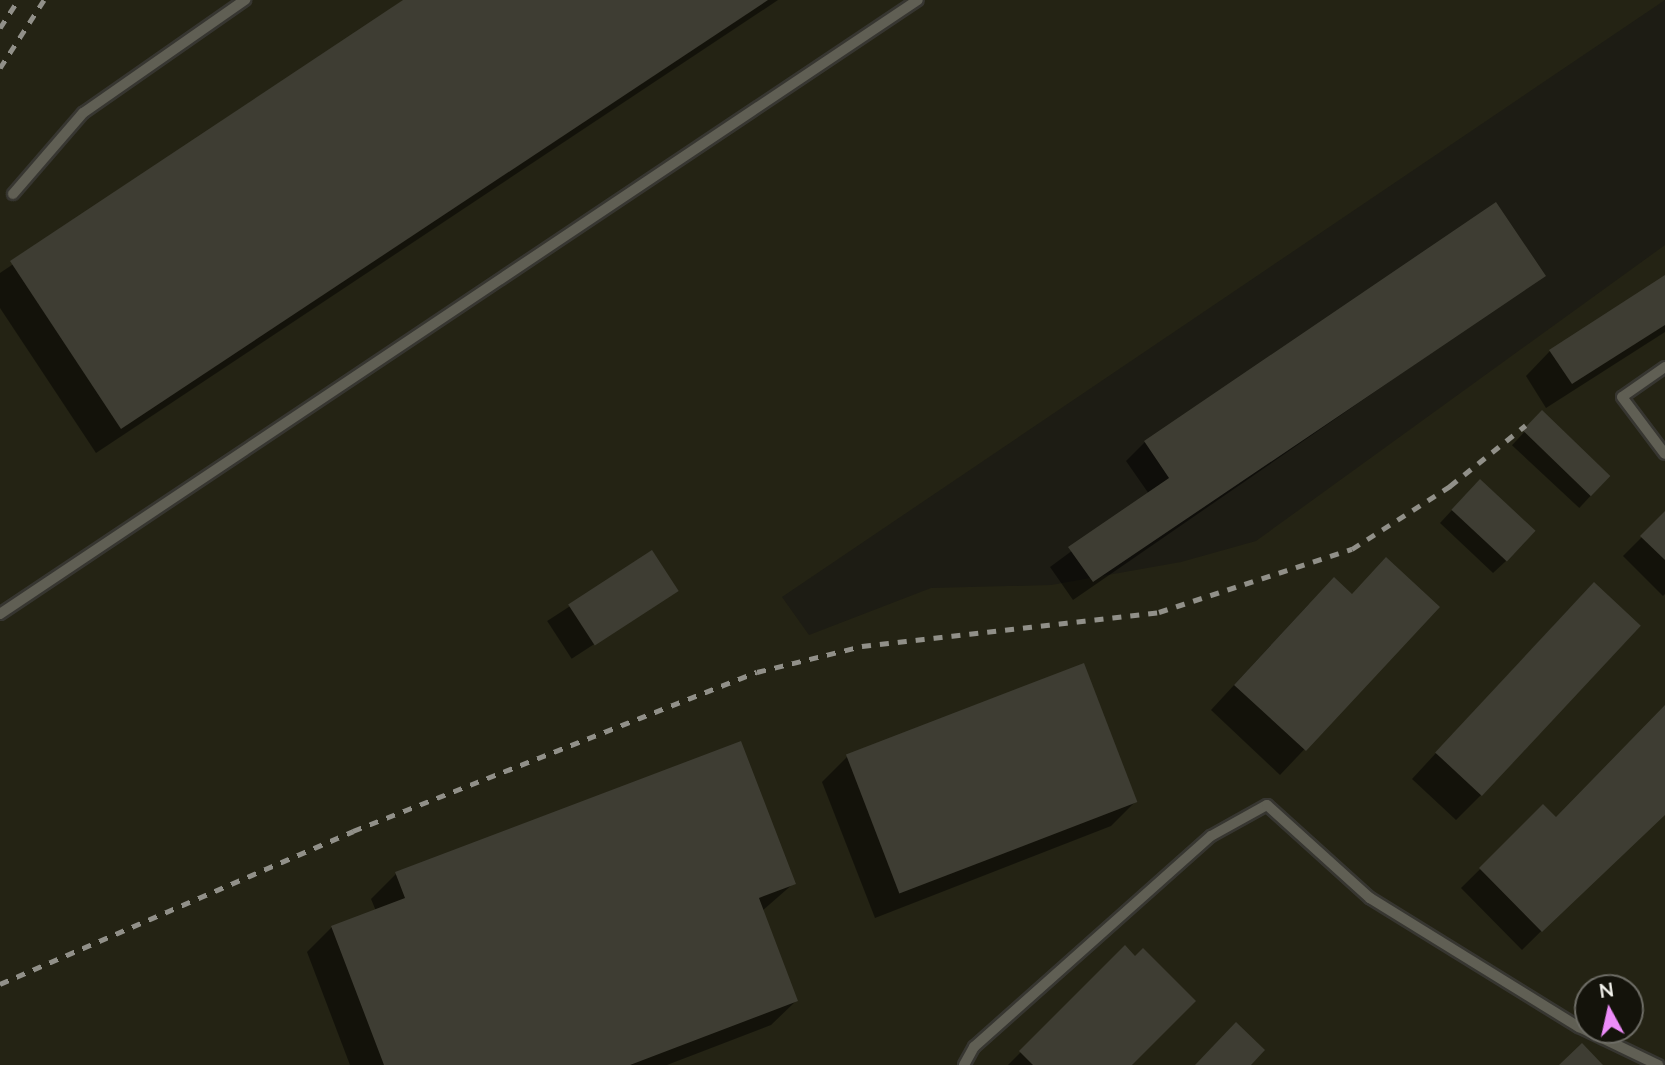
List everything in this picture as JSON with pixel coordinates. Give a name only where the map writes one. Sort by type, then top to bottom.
[{"type":"lane","points":[[13,194],[83,113],[246,0]]},
{"type":"lane","points":[[0,614],[918,0]]},
{"type":"lane","points":[[1665,368],[1622,397],[1665,454]]},
{"type":"lane","points":[[964,1065],[974,1047],[1211,836],[1267,804],[1370,898],[1579,1027],[1658,1065]]},
{"type":"shaded area","points":[[0,0],[1665,0],[782,597],[809,635],[931,588],[1051,585],[1181,562],[1256,541],[1665,245],[1665,1065],[0,1065]]},
{"type":"building","points":[[403,0],[768,0],[121,429],[10,261]]},
{"type":"building","points":[[1496,202],[1546,276],[1093,582],[1068,547],[1169,478],[1144,441]]},
{"type":"building","points":[[1665,275],[1665,325],[1572,384],[1549,350]]},
{"type":"building","points":[[1542,410],[1610,476],[1591,496],[1523,430]]},
{"type":"building","points":[[1480,479],[1536,531],[1507,562],[1451,510]]},
{"type":"building","points":[[1665,511],[1665,560],[1640,536]]},
{"type":"building","points":[[652,550],[679,591],[595,646],[568,604]]},
{"type":"building","points":[[1386,557],[1440,607],[1306,751],[1234,685],[1334,577],[1352,594]]},
{"type":"building","points":[[1594,582],[1641,626],[1482,796],[1435,752]]},
{"type":"building","points":[[1084,663],[1137,802],[899,893],[846,754]]},
{"type":"building","points":[[1665,705],[1665,815],[1542,932],[1479,868],[1543,804],[1556,817]]},
{"type":"building","points":[[741,741],[796,884],[759,898],[798,1001],[630,1065],[384,1065],[331,926],[405,898],[395,872]]},
{"type":"building","points":[[1125,945],[1135,956],[1143,948],[1196,1001],[1132,1065],[1033,1065],[1019,1051]]},
{"type":"building","points":[[1236,1022],[1265,1050],[1251,1065],[1195,1065]]},
{"type":"building","points":[[1583,1044],[1603,1065],[1559,1065]]},
{"type":"railway","points":[[0,28],[18,0]]},
{"type":"railway","points":[[0,68],[44,0]]},
{"type":"railway","points":[[0,984],[353,831],[757,672],[862,646],[1159,612],[1352,549],[1450,486],[1526,425]]}]
